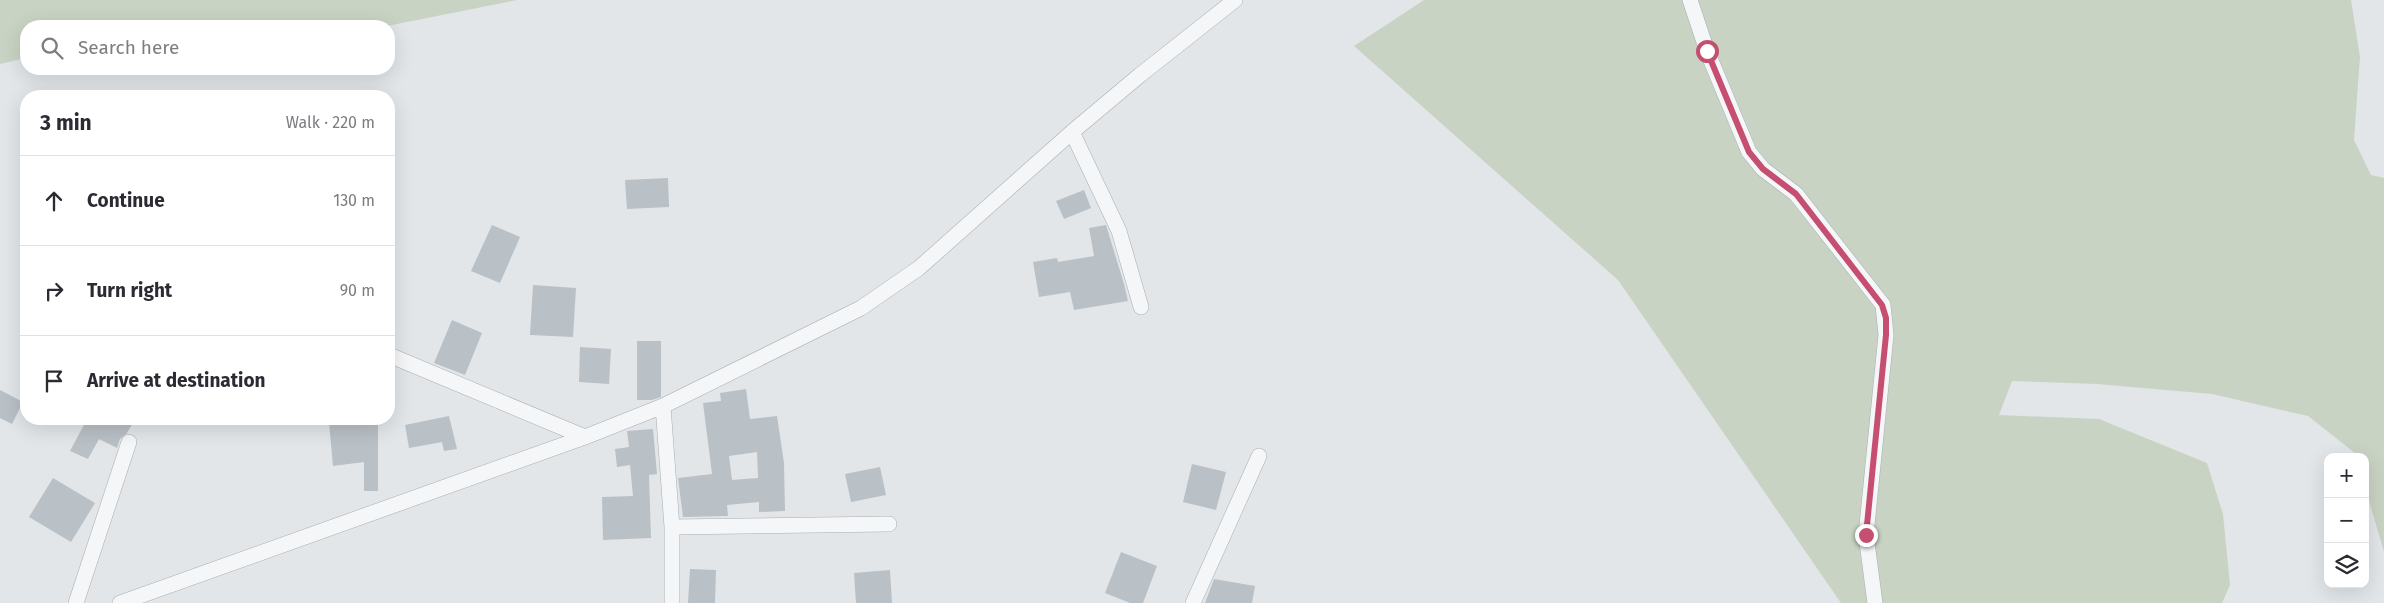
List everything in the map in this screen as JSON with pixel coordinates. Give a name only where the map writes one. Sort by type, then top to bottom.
[{"type":"street","points":[[120,603],[586,437],[663,406],[860,308],[893,288],[919,268],[1072,132],[1140,75],[1235,0]]},
{"type":"street","points":[[1690,0],[1707,51],[1749,152],[1763,169],[1796,194],[1882,305],[1886,318],[1886,335],[1866,535],[1875,603]]},
{"type":"street","points":[[1072,132],[1119,231],[1142,307]]},
{"type":"street","points":[[395,358],[586,437]]},
{"type":"street","points":[[663,406],[672,527],[672,603]]},
{"type":"street","points":[[76,603],[129,442]]},
{"type":"street","points":[[1193,603],[1260,456]]},
{"type":"street","points":[[672,527],[889,524]]},
{"type":"green space","points":[[0,0],[517,0],[395,24],[395,20],[20,20],[20,59],[0,64]]},
{"type":"green space","points":[[1424,0],[2351,0],[2360,57],[2354,140],[2371,175],[2384,178],[2384,552],[2369,501],[2369,453],[2355,453],[2308,416],[2212,394],[2097,384],[2012,381],[1999,415],[2099,419],[2207,463],[2223,514],[2230,585],[2222,603],[1841,603],[1618,280],[1354,46]]},
{"type":"building","points":[[668,178],[669,207],[627,209],[625,180]]},
{"type":"building","points":[[1084,190],[1091,208],[1064,219],[1056,201]]},
{"type":"building","points":[[492,225],[520,237],[500,283],[471,271]]},
{"type":"building","points":[[1106,225],[1128,301],[1074,310],[1070,292],[1039,297],[1033,262],[1057,258],[1058,262],[1094,256],[1089,228]]},
{"type":"building","points":[[533,285],[576,288],[573,337],[530,335]]},
{"type":"building","points":[[452,320],[482,333],[465,375],[434,363]]},
{"type":"building","points":[[637,341],[661,341],[661,397],[652,400],[637,400]]},
{"type":"building","points":[[580,347],[611,349],[609,384],[579,382]]},
{"type":"building","points":[[746,389],[750,419],[777,416],[784,463],[785,511],[759,512],[759,502],[727,505],[728,516],[683,517],[678,478],[712,474],[703,403],[721,401],[720,393]],"holes":[[[757,452],[758,478],[732,480],[729,456]]]},
{"type":"building","points":[[0,390],[20,400],[20,408],[12,424],[0,418]]},
{"type":"building","points":[[449,416],[457,449],[444,451],[442,442],[409,448],[405,425]]},
{"type":"building","points":[[84,425],[132,425],[127,433],[120,439],[117,448],[99,439],[88,459],[70,451]]},
{"type":"building","points":[[329,425],[378,425],[378,491],[364,491],[364,462],[333,466]]},
{"type":"building","points":[[653,429],[657,474],[649,475],[651,538],[603,540],[602,497],[633,496],[630,465],[617,467],[615,449],[629,447],[627,431]]},
{"type":"building","points":[[1192,464],[1226,472],[1216,510],[1183,502]]},
{"type":"building","points":[[880,467],[886,495],[851,502],[845,474]]},
{"type":"building","points":[[53,478],[95,503],[71,542],[29,517]]},
{"type":"building","points":[[1121,552],[1157,566],[1143,603],[1130,603],[1105,593]]},
{"type":"building","points":[[690,569],[716,570],[715,603],[688,603]]},
{"type":"building","points":[[890,570],[892,603],[856,603],[854,573]]},
{"type":"building","points":[[1214,579],[1255,586],[1252,603],[1205,603]]},
{"type":"route","points":[[1707,51],[1744,143],[1756,163],[1796,194],[1882,305],[1886,318],[1886,335],[1866,535]]}]
